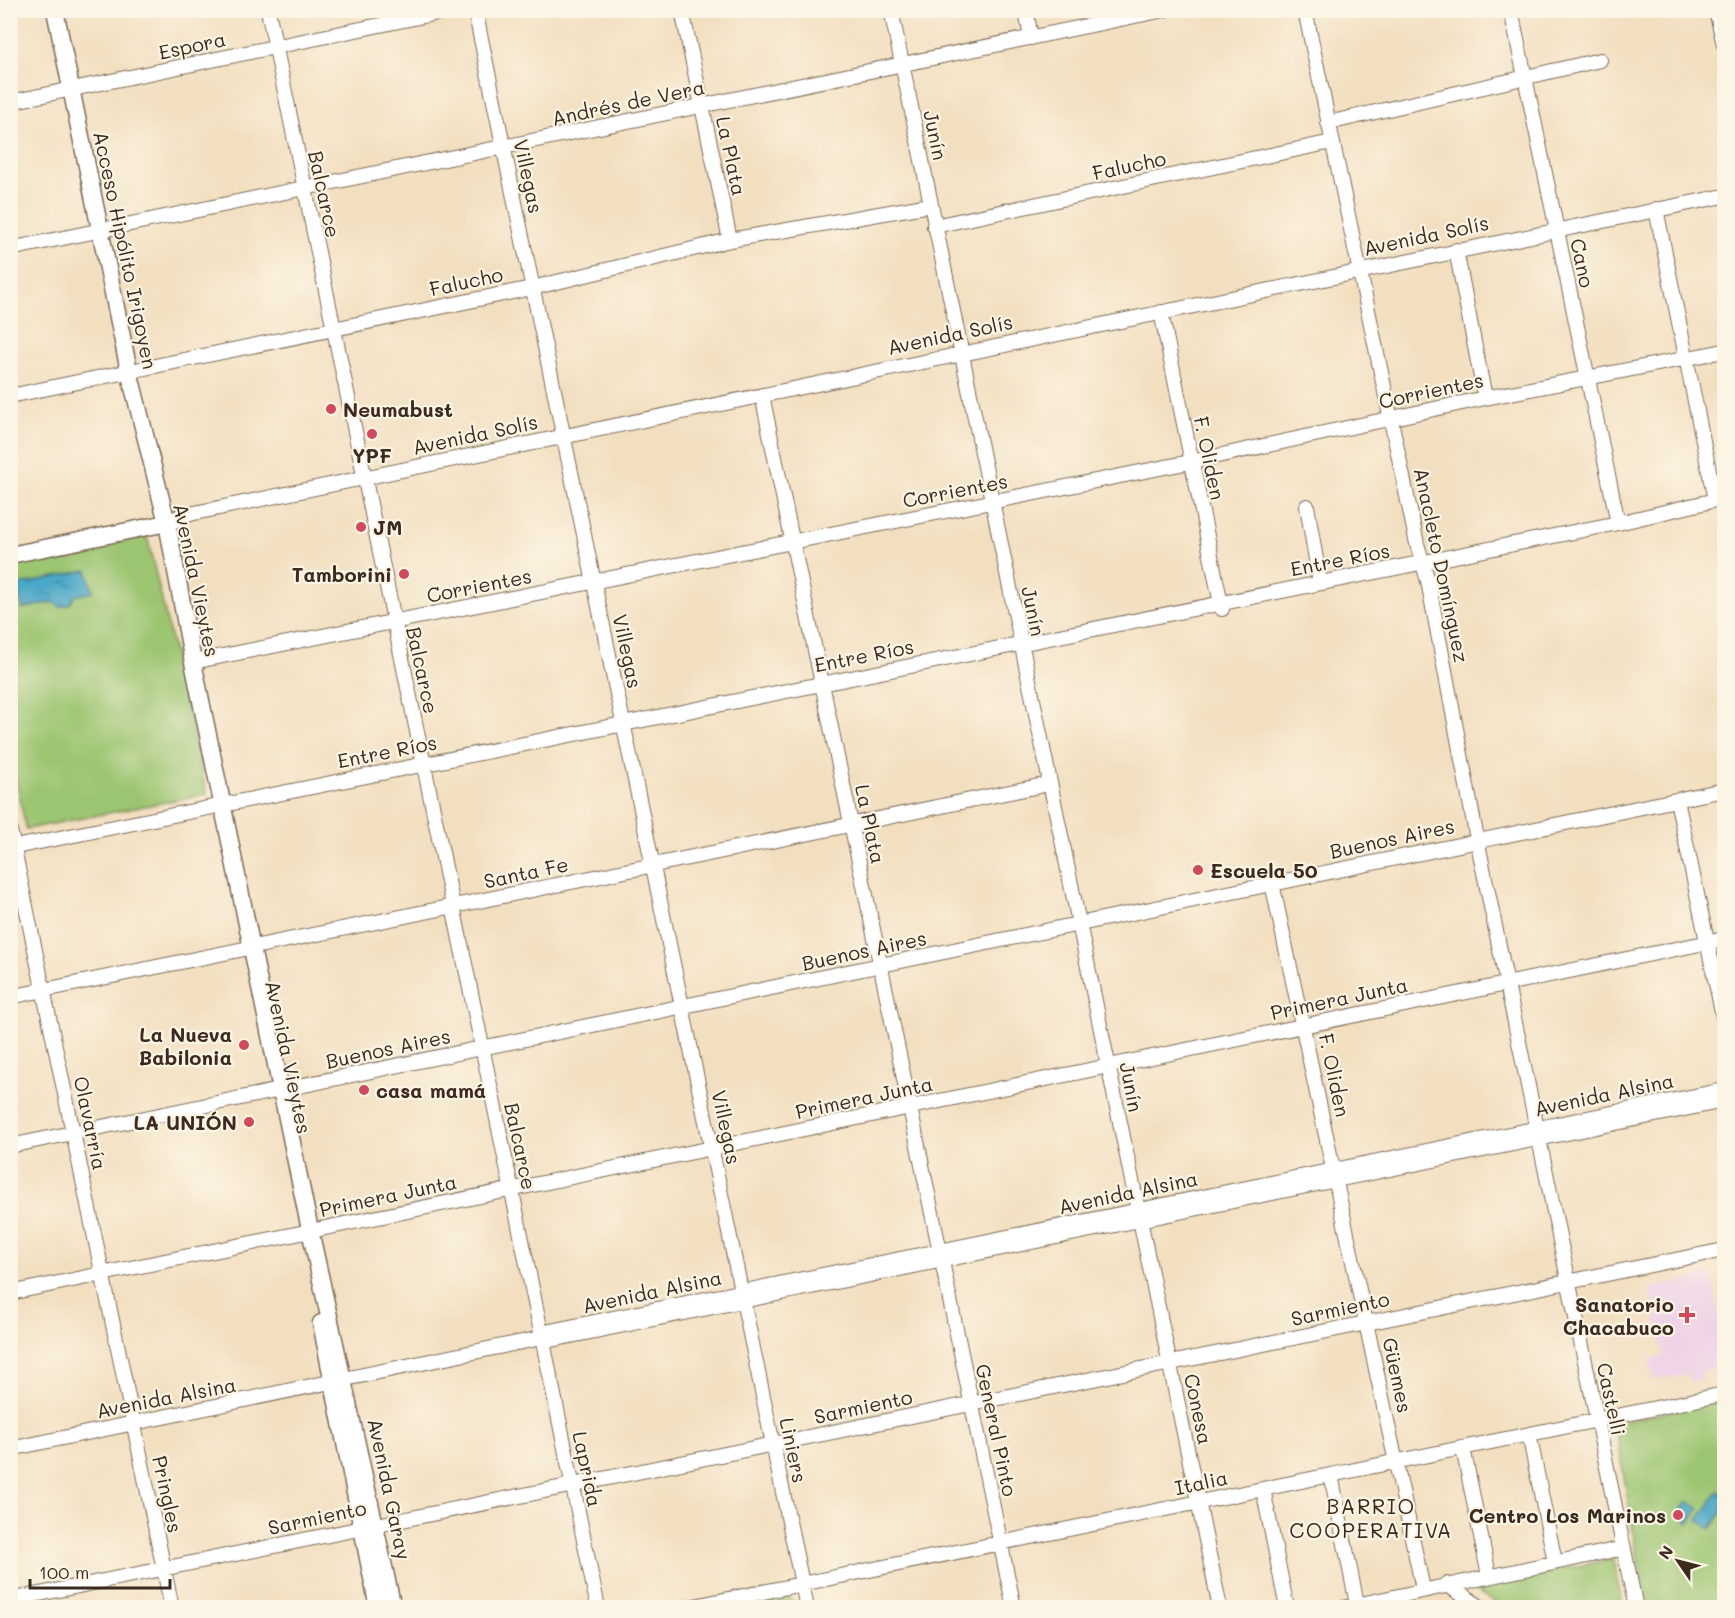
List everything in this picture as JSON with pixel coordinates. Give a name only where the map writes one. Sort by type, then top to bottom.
[{"type":"main road","name":"Acceso Hipólito Irigoyen","points":[[55,10],[129,371],[158,497]]},
{"type":"main road","name":"Avenida Vieytes","points":[[158,497],[220,804]]},
{"type":"main road","name":"Avenida Solís","points":[[10,555],[185,515]]},
{"type":"main road","name":"Avenida Vieytes","points":[[161,520],[193,662],[248,948],[339,1382]]},
{"type":"main road","name":"Avenida Solís","points":[[10,544],[161,520]]},
{"type":"main road","name":"Avenida Garay","points":[[339,1382],[369,1526],[393,1608]]},
{"type":"main road","name":"Avenida Garay","points":[[369,1526],[378,1608]]},
{"type":"street","name":"Balcarce","points":[[268,10],[541,1338]]},
{"type":"street","name":"Espora","points":[[10,102],[452,10]]},
{"type":"street","name":"Villegas","points":[[475,10],[742,1296]]},
{"type":"street","name":"La Plata","points":[[682,10],[730,240]]},
{"type":"street","name":"Junín","points":[[891,10],[1138,1215]]},
{"type":"street","points":[[1026,10],[1031,38]]},
{"type":"street","name":"Anacleto Domínguez","points":[[1305,10],[1422,562],[1538,1133]]},
{"type":"street","name":"Cano","points":[[1511,10],[1618,523]]},
{"type":"street","points":[[1716,10],[1725,45]]},
{"type":"street","name":"Andrés de Vera","points":[[10,249],[1161,11]]},
{"type":"street","points":[[1328,123],[1600,60]]},
{"type":"street","name":"Falucho","points":[[934,225],[1332,142]]},
{"type":"street","name":"Avenida Solís","points":[[185,515],[1725,196]]},
{"type":"street","name":"Falucho","points":[[10,396],[532,288],[730,240],[930,205]]},
{"type":"street","points":[[1656,209],[1687,359],[1720,499]]},
{"type":"street","points":[[1456,250],[1485,398]]},
{"type":"street","name":"F. Oliden","points":[[1161,312],[1190,462],[1222,607]]},
{"type":"street","name":"Corrientes","points":[[193,662],[1190,462],[1485,398],[1725,351]]},
{"type":"street","name":"La Plata","points":[[762,395],[941,1256]]},
{"type":"street","name":"Entre Ríos","points":[[12,848],[1020,643],[1222,607],[1320,583],[1618,523],[1720,499]]},
{"type":"street","points":[[1307,506],[1320,583]]},
{"type":"street","name":"Santa Fe","points":[[10,998],[1049,784]]},
{"type":"street","name":"Buenos Aires","points":[[10,1146],[1080,925],[1477,839],[1725,790]]},
{"type":"street","points":[[1677,800],[1725,1021]]},
{"type":"street","name":"Olavarría","points":[[10,830],[134,1424]]},
{"type":"street","name":"F. Oliden","points":[[1272,883],[1336,1174]]},
{"type":"street","name":"Primera Junta","points":[[10,1293],[1725,939]]},
{"type":"street","name":"Avenida Alsina","points":[[10,1449],[541,1338],[551,1340],[742,1296],[1538,1133],[1725,1090]]},
{"type":"street","name":"Avenida Alsina","points":[[1538,1133],[1725,1101]]},
{"type":"street","name":"Castelli","points":[[1538,1133],[1636,1608]]},
{"type":"street","name":"Güemes","points":[[1336,1174],[1423,1589]]},
{"type":"street","name":"Conesa","points":[[1138,1215],[1220,1608]]},
{"type":"street","name":"Sarmiento","points":[[10,1600],[1725,1250]]},
{"type":"street","name":"General Pinto","points":[[941,1256],[1014,1608]]},
{"type":"street","name":"Liniers","points":[[742,1296],[807,1608]]},
{"type":"street","name":"Laprida","points":[[541,1338],[598,1608]]},
{"type":"street","name":"Italia","points":[[685,1608],[1725,1394]]},
{"type":"street","name":"Pringles","points":[[134,1424],[172,1608]]},
{"type":"street","points":[[1529,1434],[1555,1562]]},
{"type":"street","points":[[1463,1448],[1489,1576]]},
{"type":"street","points":[[1331,1475],[1357,1604]]},
{"type":"street","points":[[1263,1489],[1287,1608]]},
{"type":"street","points":[[1342,1608],[1446,1584],[1624,1548]]},
{"type":"street","points":[[1446,1584],[1482,1608]]},
{"type":"shaded area","name":"Sanatorio Chacabuco","points":[[1711,1273],[1724,1340],[1724,1366],[1702,1372],[1703,1379],[1690,1381],[1688,1374],[1654,1380],[1649,1359],[1664,1356],[1649,1289]]},
{"type":"green space","points":[[147,536],[207,794],[26,829],[11,754],[10,564]]},
{"type":"green space","name":"Centro Los Marinos","points":[[1724,1400],[1724,1607],[1646,1607],[1615,1423]]},
{"type":"green space","points":[[1614,1559],[1622,1607],[1502,1607],[1476,1591],[1478,1585]]},
{"type":"green space","points":[[786,1595],[800,1608],[721,1608]]},
{"type":"water","points":[[87,570],[93,592],[75,596],[70,604],[61,607],[53,602],[22,609],[18,585]]},
{"type":"water","points":[[1718,1491],[1724,1496],[1724,1509],[1711,1529],[1698,1520]]},
{"type":"water","points":[[1687,1501],[1699,1509],[1689,1523],[1678,1515]]},
{"type":"place","name":"Neumabust","points":[[331,409]]},
{"type":"place","name":"YPF","points":[[372,434]]},
{"type":"place","name":"JM","points":[[361,527]]},
{"type":"place","name":"Tamborini","points":[[404,574]]},
{"type":"place","name":"Escuela 50","points":[[1198,870]]},
{"type":"place","name":"La Nueva Babilonia","points":[[244,1045]]},
{"type":"place","name":"casa mamá","points":[[364,1090]]},
{"type":"place","name":"LA UNIÓN","points":[[249,1122]]},
{"type":"place","name":"Sanatorio Chacabuco","points":[[1687,1315]]},
{"type":"place","name":"Centro Los Marinos","points":[[1678,1515]]},
{"type":"district","name":"BARRIO COOPERATIVA","points":[[1371,1517]]}]
